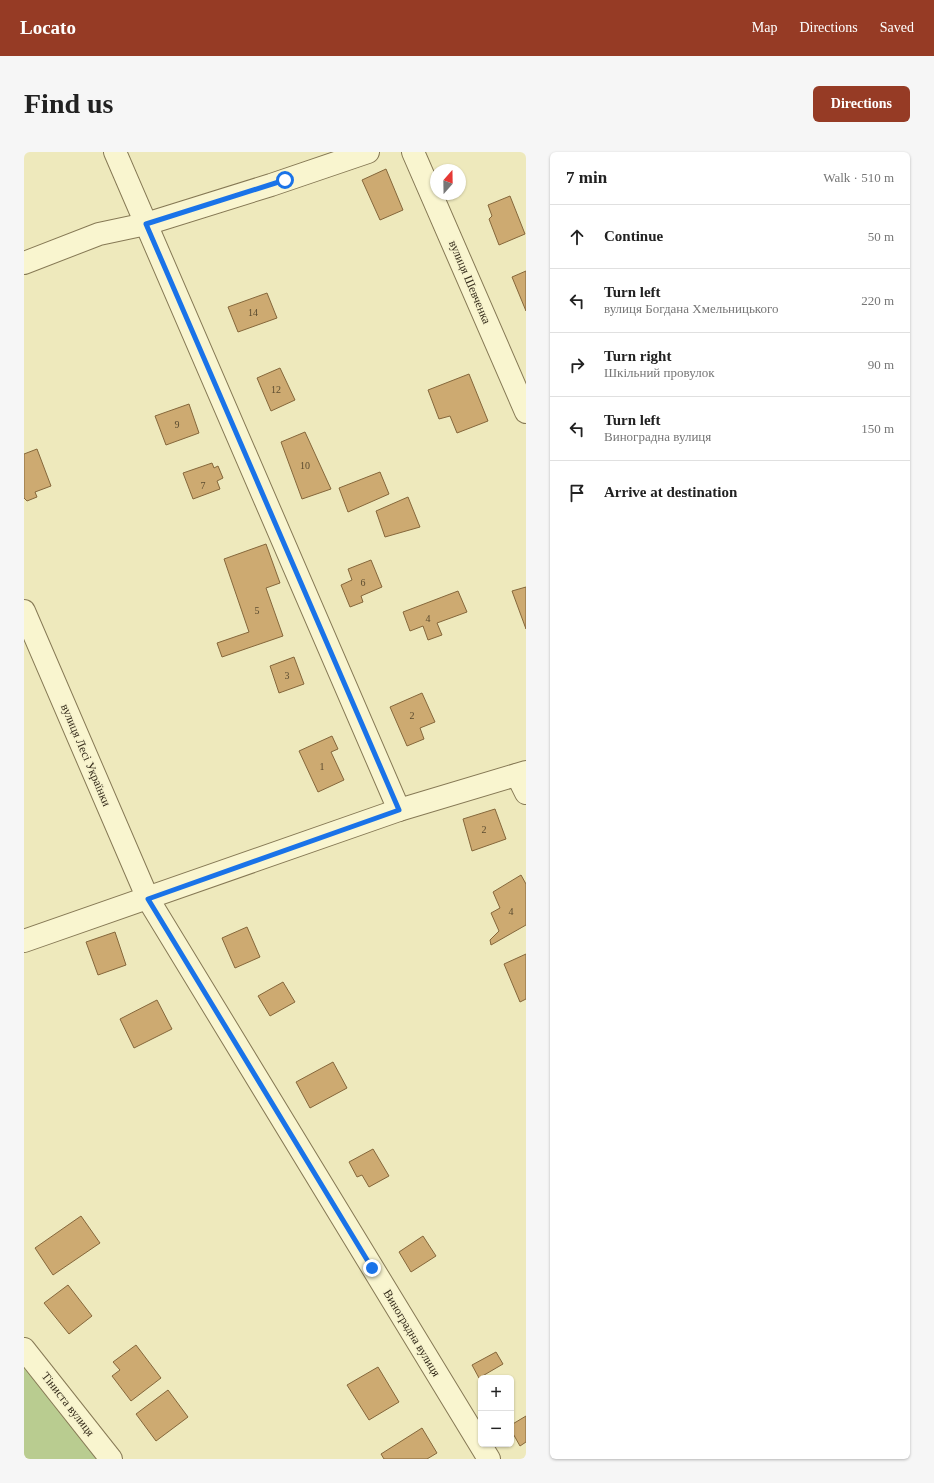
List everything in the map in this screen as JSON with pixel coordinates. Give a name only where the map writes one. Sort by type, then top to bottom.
[{"type":"street","points":[[115,152],[399,810]]},
{"type":"street","points":[[24,263],[99,234],[146,224],[271,185],[368,152]]},
{"type":"street","name":"вулиця Шевченка","points":[[413,152],[526,412]]},
{"type":"street","name":"вулиця Лесі Українки","points":[[24,611],[148,899]]},
{"type":"street","points":[[24,941],[148,899],[399,810],[523,780]]},
{"type":"street","name":"Виноградна вулиця","points":[[148,899],[489,1459]]},
{"type":"street","name":"Тіниста вулиця","points":[[24,1349],[111,1459]]},
{"type":"green space","points":[[24,1367],[97,1459],[24,1459]]},
{"type":"building","points":[[386,169],[403,210],[380,220],[362,180]]},
{"type":"building","points":[[510,196],[525,234],[499,245],[489,219],[492,216],[488,205]]},
{"type":"building","points":[[526,271],[526,311],[512,277]]},
{"type":"building","points":[[267,293],[277,318],[238,332],[228,307]]},
{"type":"building","points":[[280,368],[295,400],[271,411],[257,378]]},
{"type":"building","points":[[469,374],[488,421],[457,433],[450,416],[439,419],[428,390]]},
{"type":"building","points":[[189,404],[199,433],[166,445],[155,416]]},
{"type":"building","points":[[305,432],[331,489],[302,499],[281,442]]},
{"type":"building","points":[[37,449],[51,486],[35,492],[37,497],[27,501],[24,498],[24,454]]},
{"type":"building","points":[[212,463],[214,468],[218,466],[223,478],[217,481],[220,489],[193,499],[183,473]]},
{"type":"building","points":[[380,472],[389,494],[348,512],[339,488]]},
{"type":"building","points":[[408,497],[420,527],[385,537],[376,511]]},
{"type":"building","points":[[266,544],[280,583],[266,588],[283,636],[222,657],[217,643],[249,632],[224,559]]},
{"type":"building","points":[[371,560],[382,587],[361,596],[363,602],[350,607],[341,585],[352,580],[348,569]]},
{"type":"building","points":[[526,587],[526,629],[512,591]]},
{"type":"building","points":[[458,591],[467,612],[437,623],[442,635],[428,640],[423,626],[410,631],[403,612]]},
{"type":"building","points":[[294,657],[304,684],[279,693],[270,666]]},
{"type":"building","points":[[422,693],[435,722],[420,728],[424,739],[407,746],[390,707]]},
{"type":"building","points":[[332,736],[338,749],[331,752],[344,780],[318,792],[299,751]]},
{"type":"building","points":[[495,809],[506,839],[472,851],[463,819]]},
{"type":"building","points":[[521,875],[526,884],[526,925],[491,945],[490,940],[499,931],[491,913],[500,908],[493,892]]},
{"type":"building","points":[[247,927],[260,957],[235,968],[222,938]]},
{"type":"building","points":[[115,932],[126,965],[98,975],[86,942]]},
{"type":"building","points":[[526,954],[526,999],[520,1002],[504,964]]},
{"type":"building","points":[[283,982],[295,1002],[270,1016],[258,996]]},
{"type":"building","points":[[157,1000],[172,1029],[134,1048],[120,1019]]},
{"type":"building","points":[[333,1062],[347,1088],[310,1108],[296,1082]]},
{"type":"building","points":[[373,1149],[389,1176],[369,1187],[362,1175],[357,1177],[349,1162]]},
{"type":"building","points":[[81,1216],[100,1243],[53,1275],[35,1248]]},
{"type":"building","points":[[423,1236],[436,1256],[411,1272],[399,1252]]},
{"type":"building","points":[[68,1285],[92,1316],[69,1334],[44,1303]]},
{"type":"building","points":[[136,1345],[161,1378],[131,1401],[112,1376],[120,1370],[113,1362]]},
{"type":"building","points":[[496,1352],[503,1364],[484,1375],[478,1376],[472,1365]]},
{"type":"building","points":[[378,1367],[399,1402],[369,1420],[347,1385]]},
{"type":"building","points":[[168,1390],[188,1417],[156,1441],[136,1414]]},
{"type":"building","points":[[526,1416],[526,1442],[520,1446],[514,1435],[514,1423]]},
{"type":"building","points":[[422,1428],[437,1453],[427,1459],[384,1459],[381,1454]]},
{"type":"route","points":[[285,180],[146,224],[399,810],[148,899],[372,1268]]}]
